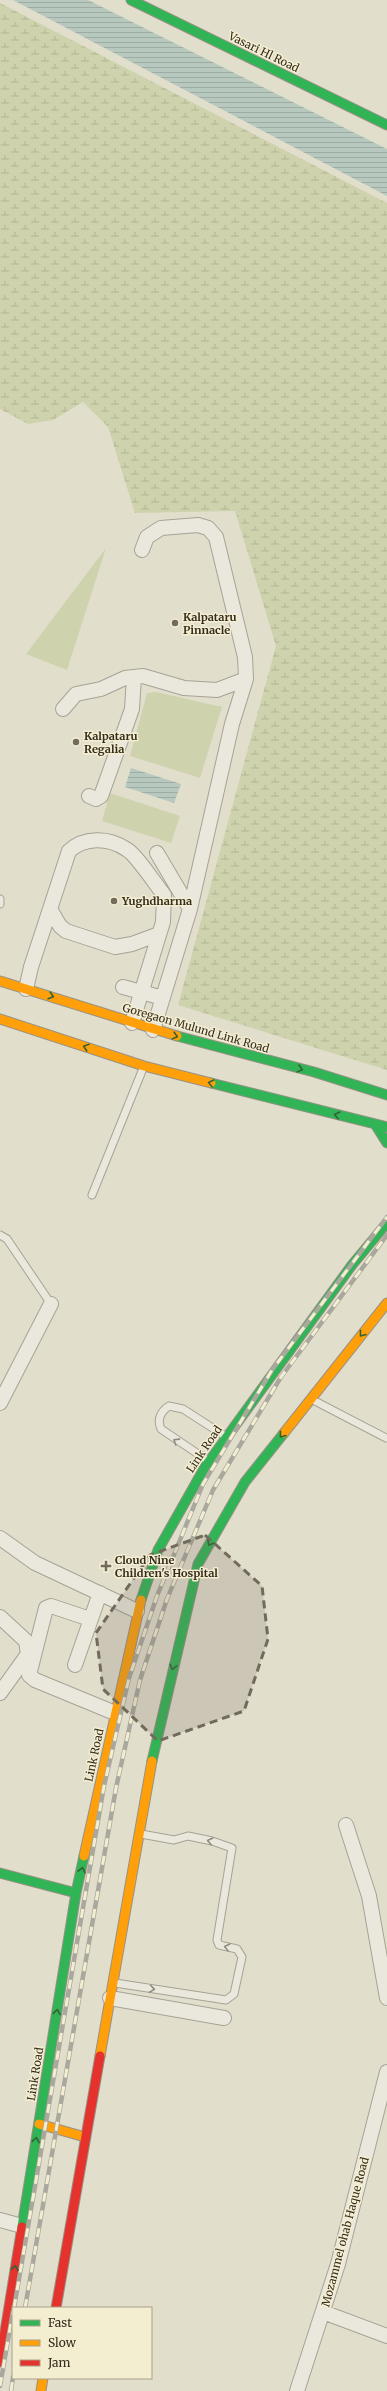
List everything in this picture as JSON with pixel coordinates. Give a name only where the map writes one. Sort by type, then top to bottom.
[{"type":"main road","name":"Vasari Hl Road","points":[[131,0],[387,125]]},
{"type":"main road","name":"Goregaon Mulund Link Road","points":[[0,981],[142,1026],[314,1072],[387,1095]]},
{"type":"main road","points":[[0,1018],[144,1066],[387,1127]]},
{"type":"main road","points":[[375,1124],[387,1143]]},
{"type":"main road","name":"Link Road","points":[[0,2362],[5,2293],[22,2226],[76,1894],[137,1610],[158,1550],[209,1462],[352,1265],[387,1223]]},
{"type":"main road","points":[[56,2307],[154,1748],[198,1564],[245,1482],[387,1303]]},
{"type":"main road","points":[[0,1873],[76,1894]]},
{"type":"main road","points":[[39,2124],[85,2137]]},
{"type":"main road","points":[[41,2391],[43,2379]]},
{"type":"street","points":[[142,550],[147,538],[161,528],[198,525],[208,528],[216,537],[245,657],[246,679],[232,724],[190,909],[151,995],[142,1026]]},
{"type":"street","points":[[89,796],[96,799],[102,796],[132,709],[134,677]]},
{"type":"street","points":[[63,709],[76,694],[101,689],[125,678],[156,678],[184,688],[217,690],[246,679]]},
{"type":"street","points":[[26,989],[69,851],[77,843],[97,839],[127,849],[164,895],[161,940],[151,995],[142,1026]]},
{"type":"street","points":[[157,853],[190,909]]},
{"type":"street","points":[[50,909],[60,926],[66,931],[115,947],[161,940]]},
{"type":"street","points":[[123,987],[151,995]]},
{"type":"street","points":[[0,1403],[51,1304]]},
{"type":"street","points":[[0,1538],[35,1563],[137,1610]]},
{"type":"street","points":[[75,1665],[100,1593]]},
{"type":"street","points":[[90,1619],[51,1606],[46,1608],[29,1675],[36,1680],[115,1713]]},
{"type":"street","points":[[0,1617],[26,1641],[28,1654],[0,1693]]},
{"type":"street","points":[[346,1825],[369,1896],[387,1998]]},
{"type":"street","points":[[110,1998],[224,2018]]},
{"type":"street","name":"Mozammel ohab Haque Road","points":[[297,2391],[338,2264],[387,2072]]},
{"type":"street","points":[[0,2220],[22,2226]]},
{"type":"street","points":[[323,2312],[387,2336]]},
{"type":"lane","points":[[92,1195],[144,1066]]},
{"type":"lane","points":[[0,1235],[7,1239],[51,1304]]},
{"type":"lane","points":[[311,1398],[386,1438]]},
{"type":"lane","points":[[209,1462],[161,1429],[159,1424],[160,1415],[164,1409],[169,1406],[183,1409],[227,1437]]},
{"type":"lane","points":[[113,1983],[226,2000],[234,1994],[242,1957],[237,1949],[220,1945],[217,1940],[232,1848],[212,1841],[188,1836],[174,1840],[139,1834]]},
{"type":"highlighted area","points":[[205,1535],[262,1586],[268,1639],[244,1711],[158,1741],[103,1689],[96,1633],[150,1555]]},
{"type":"green space","points":[[0,3],[387,203],[387,1070],[178,1005],[276,646],[235,511],[135,513],[108,427],[83,402],[53,420],[28,424],[0,409]]},
{"type":"green space","points":[[106,548],[67,670],[26,654]]},
{"type":"green space","points":[[156,692],[222,707],[200,778],[130,756],[147,693]]},
{"type":"green space","points":[[110,793],[180,816],[171,843],[102,821]]},
{"type":"shaded area","points":[[13,0],[88,0],[387,149],[387,196]]},
{"type":"shaded area","points":[[131,768],[181,784],[174,803],[125,787]]},
{"type":"railway","points":[[14,2307],[104,1786],[129,1678],[157,1596],[203,1484],[272,1370],[387,1217]]},
{"type":"railway","points":[[25,2307],[116,1788],[140,1680],[167,1599],[213,1490],[281,1377],[387,1235]]},
{"type":"railway","points":[[0,2386],[12,2317]]},
{"type":"railway","points":[[11,2391],[13,2379]]},
{"type":"traffic: fast","points":[[131,0],[387,125]]},
{"type":"traffic: fast","points":[[177,1036],[314,1072],[387,1095]]},
{"type":"traffic: fast","points":[[211,1083],[387,1127]]},
{"type":"traffic: fast","points":[[375,1124],[387,1143]]},
{"type":"traffic: fast","points":[[141,1600],[158,1550],[205,1467],[352,1265],[387,1223]]},
{"type":"traffic: fast","points":[[152,1761],[198,1564],[245,1482],[284,1433]]},
{"type":"traffic: fast","points":[[22,2227],[76,1893],[84,1856]]},
{"type":"traffic: fast","points":[[0,1873],[76,1893]]},
{"type":"traffic: slow","points":[[0,981],[177,1036]]},
{"type":"traffic: slow","points":[[0,1019],[144,1066],[211,1083]]},
{"type":"traffic: slow","points":[[284,1433],[387,1303]]},
{"type":"traffic: slow","points":[[84,1856],[141,1600]]},
{"type":"traffic: slow","points":[[100,2056],[152,1761]]},
{"type":"traffic: slow","points":[[39,2124],[85,2137]]},
{"type":"traffic: slow","points":[[41,2391],[43,2379]]},
{"type":"traffic: jam","points":[[56,2307],[100,2056]]},
{"type":"traffic: jam","points":[[0,2362],[22,2227]]},
{"type":"place","name":"Kalpataru Pinnacle","points":[[175,623]]},
{"type":"place","name":"Kalpataru Regalia","points":[[76,742]]},
{"type":"place","name":"Yughdharma","points":[[114,901]]},
{"type":"place","name":"Cloud Nine Children's Hospital","points":[[106,1566]]}]
